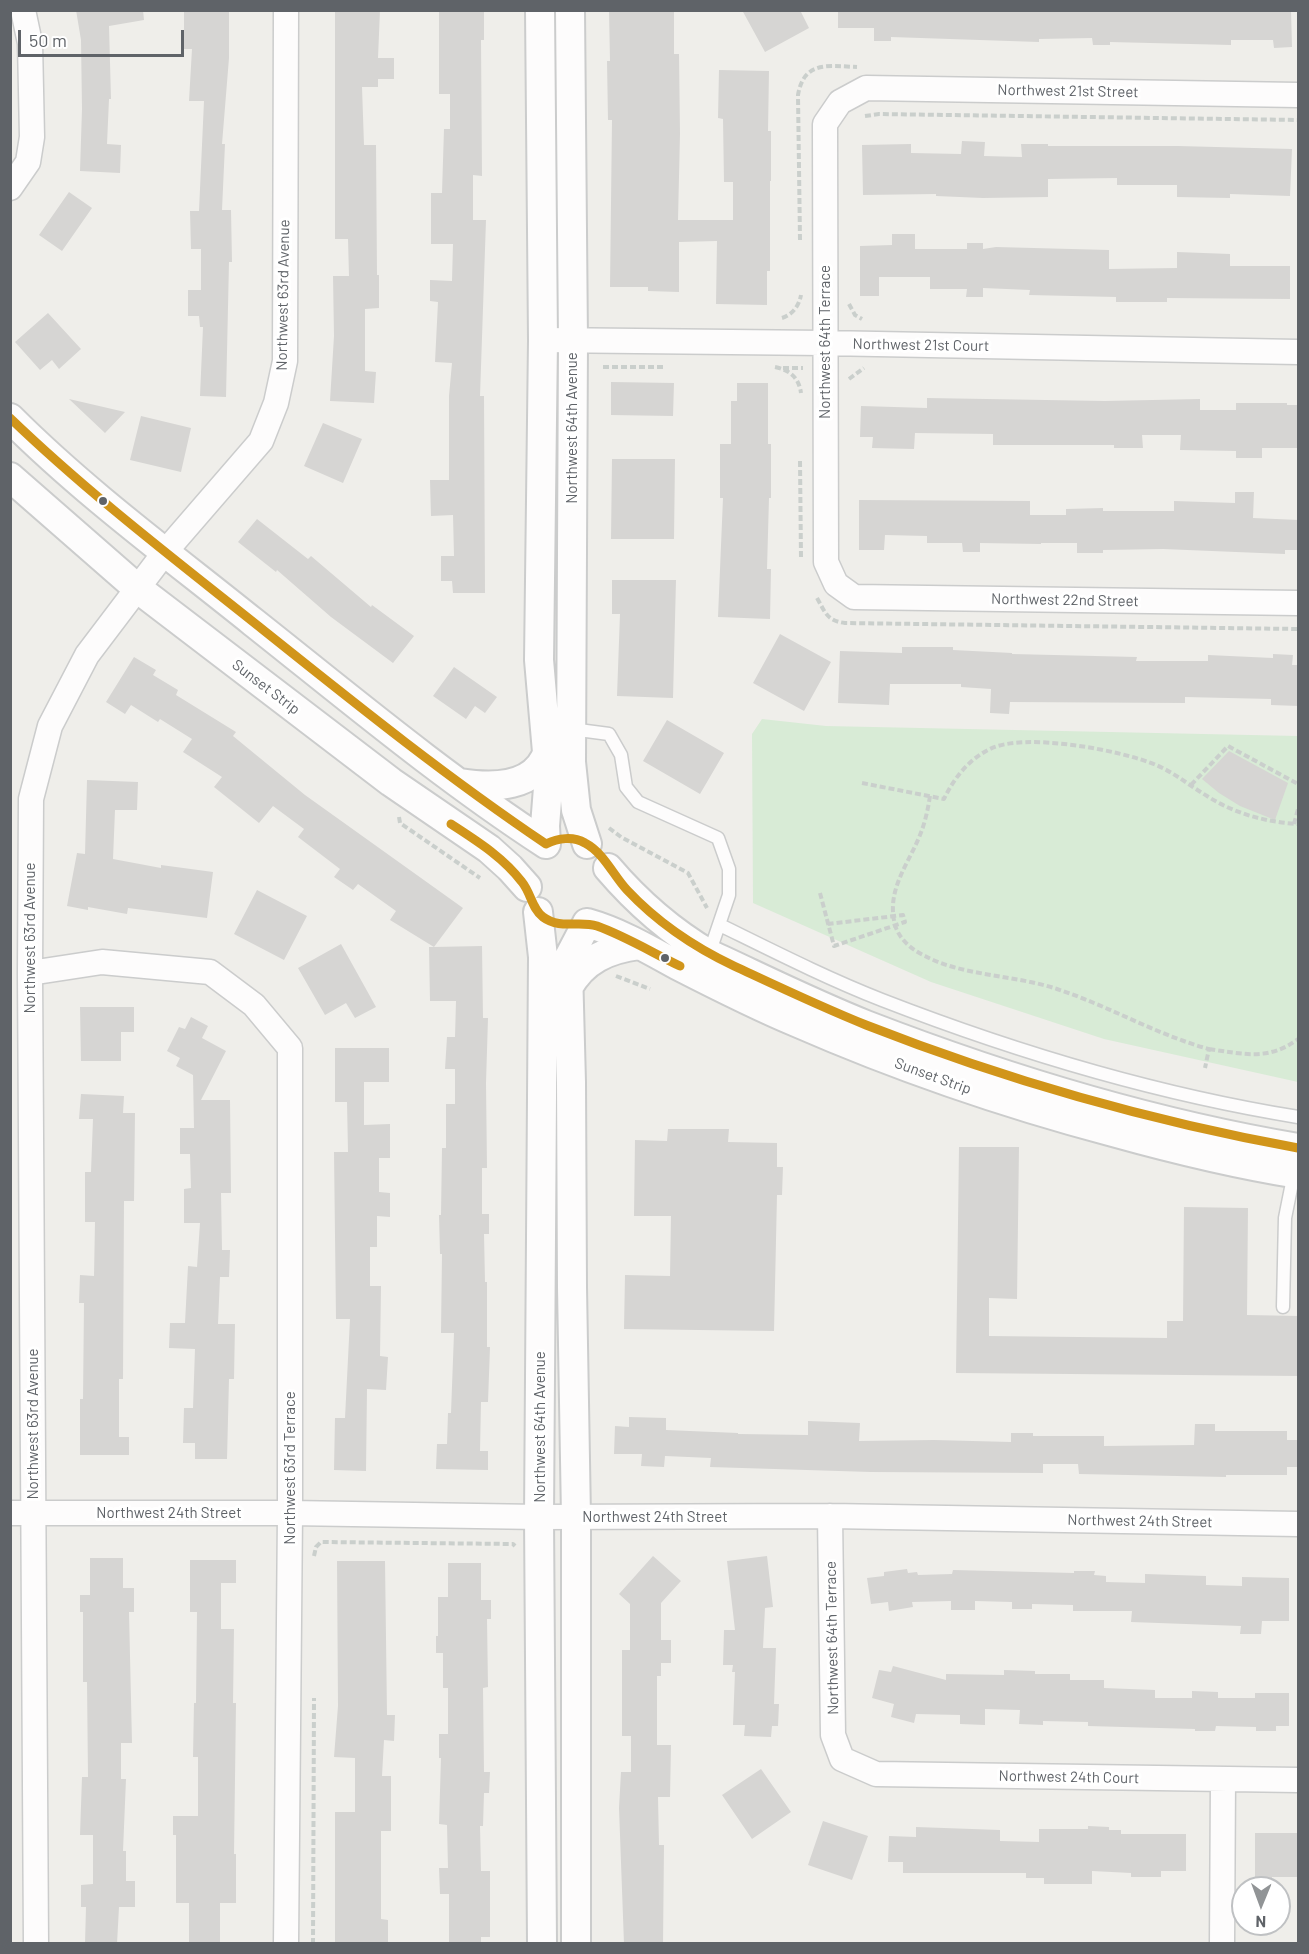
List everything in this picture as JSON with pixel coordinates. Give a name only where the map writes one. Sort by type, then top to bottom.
[{"type":"street","points":[[10,188],[28,162],[32,137],[30,43],[23,10]]},
{"type":"street","name":"Northwest 63rd Avenue","points":[[36,1944],[22,1513],[31,799],[50,726],[87,655],[165,552],[261,441],[276,403],[285,361],[286,10]]},
{"type":"street","name":"Northwest 64th Avenue","points":[[540,10],[543,340],[539,678],[548,750],[546,844]]},
{"type":"street","name":"Northwest 64th Avenue","points":[[570,10],[573,792],[597,835]]},
{"type":"street","name":"Northwest 21st Street","points":[[840,102],[866,88],[1299,95]]},
{"type":"street","name":"Northwest 64th Terrace","points":[[836,584],[826,562],[825,124],[840,102]]},
{"type":"street","name":"Northwest 21st Court","points":[[543,340],[1299,352]]},
{"type":"street","points":[[10,418],[87,488],[388,731],[546,844]]},
{"type":"street","name":"Sunset Strip","points":[[10,477],[137,588],[391,782],[489,849],[510,868],[532,899]]},
{"type":"street","name":"Northwest 22nd Street","points":[[836,584],[854,597],[1299,603]]},
{"type":"street","points":[[460,783],[495,787],[522,780],[540,767],[545,761],[548,750]]},
{"type":"street","points":[[576,1944],[576,1517],[568,959],[587,923],[606,902],[610,883],[608,868],[600,855],[597,835],[576,839],[563,838],[537,849],[529,862],[526,877],[532,899],[550,921],[558,924],[587,923]]},
{"type":"street","name":"Sunset Strip","points":[[608,868],[626,889],[662,921],[709,954],[864,1024],[962,1044],[1073,1109]]},
{"type":"street","name":"Northwest 64th Avenue","points":[[532,899],[543,957],[539,1517],[542,1944]]},
{"type":"street","name":"Sunset Strip","points":[[587,923],[639,945],[758,1006],[868,1053],[991,1096],[1193,1126],[1297,1165]]},
{"type":"street","points":[[568,988],[574,977],[593,959],[620,947],[639,945]]},
{"type":"street","name":"Northwest 63rd Terrace","points":[[30,973],[102,962],[210,972],[254,1005],[290,1048],[290,1513],[286,1944]]},
{"type":"street","name":"Northwest 24th Street","points":[[22,1513],[290,1513],[539,1517],[830,1516],[1299,1524]]},
{"type":"street","name":"Northwest 64th Terrace","points":[[830,1516],[833,1735],[842,1759]]},
{"type":"street","name":"Northwest 24th Court","points":[[842,1759],[876,1774],[1299,1780]]},
{"type":"street","points":[[1222,1944],[1223,1779]]},
{"type":"lane","points":[[571,729],[609,734],[621,755],[626,787],[638,802],[718,838],[729,869],[729,895],[709,954]]},
{"type":"lane","points":[[720,925],[880,1000],[962,1044],[1052,1059],[1151,1086],[1299,1117]]},
{"type":"lane","points":[[1283,1307],[1285,1218],[1297,1165]]},
{"type":"path","points":[[800,250],[798,95],[800,82],[807,73],[815,68],[862,67]]},
{"type":"path","points":[[861,118],[879,114],[1299,120]]},
{"type":"path","points":[[777,320],[786,317],[798,305],[801,298],[801,286]]},
{"type":"path","points":[[848,302],[855,315],[862,319]]},
{"type":"path","points":[[771,366],[789,371],[800,385],[801,404]]},
{"type":"path","points":[[603,367],[670,367]]},
{"type":"path","points":[[781,368],[865,368],[848,380],[844,387]]},
{"type":"path","points":[[801,449],[800,551],[803,567]]},
{"type":"path","points":[[814,594],[824,614],[838,622],[1299,629]]},
{"type":"path","points":[[862,783],[944,799],[950,785],[975,757],[991,748],[1016,743],[1089,748],[1121,754],[1156,765],[1234,810],[1261,820],[1296,824],[1299,809]]},
{"type":"path","points":[[1191,785],[1228,746],[1299,784]]},
{"type":"path","points":[[930,796],[920,834],[902,870],[892,904],[897,931],[907,945],[943,964],[1027,980],[1055,988],[1116,1011],[1190,1044],[1209,1049],[1262,1055],[1281,1050],[1299,1039]]},
{"type":"path","points":[[400,824],[485,881]]},
{"type":"path","points":[[597,835],[621,837],[688,873]]},
{"type":"path","points":[[820,893],[828,924],[834,946],[905,922],[903,915],[828,924]]},
{"type":"path","points":[[611,976],[630,980],[650,989]]},
{"type":"path","points":[[1205,1068],[1209,1049]]},
{"type":"path","points":[[314,1557],[316,1547],[321,1542],[513,1544],[519,1549]]},
{"type":"path","points":[[313,1944],[314,1686]]},
{"type":"green space","points":[[762,719],[826,726],[1298,736],[1298,1082],[1104,1039],[931,982],[753,903],[752,734]]},
{"type":"building","points":[[76,10],[143,10],[144,20],[109,26],[111,99],[109,99],[107,144],[121,145],[120,173],[80,171],[81,40]]},
{"type":"building","points":[[335,10],[380,10],[378,58],[394,58],[394,79],[378,79],[378,87],[362,87],[364,145],[376,145],[379,308],[365,309],[365,371],[376,372],[374,403],[330,401],[334,336],[333,276],[349,276],[348,239],[335,239]]},
{"type":"building","points":[[439,10],[484,10],[484,40],[481,40],[482,176],[473,175],[473,220],[486,220],[480,396],[484,396],[485,593],[453,593],[452,581],[441,581],[441,556],[454,556],[453,515],[431,516],[430,480],[449,480],[449,396],[452,363],[435,362],[438,302],[430,301],[430,280],[452,281],[453,244],[431,244],[431,193],[442,193],[444,129],[450,129],[450,94],[439,94]]},
{"type":"building","points":[[609,10],[674,10],[674,54],[679,54],[678,220],[733,220],[733,182],[724,182],[723,119],[718,118],[719,70],[769,71],[768,131],[771,131],[771,181],[770,271],[767,271],[767,305],[716,304],[717,241],[679,242],[679,292],[648,291],[648,287],[610,287],[612,120],[608,120]]},
{"type":"building","points":[[742,10],[800,10],[809,28],[765,52]]},
{"type":"building","points":[[838,10],[1291,10],[1292,47],[1274,48],[1273,40],[1231,40],[1231,45],[1110,42],[1110,45],[1093,45],[1092,38],[1039,39],[1039,42],[891,37],[891,41],[874,41],[874,28],[838,28]]},
{"type":"building","points":[[184,12],[229,12],[229,58],[222,144],[225,144],[222,210],[231,210],[232,262],[229,262],[226,397],[200,396],[203,327],[200,327],[199,316],[188,316],[188,290],[201,290],[201,249],[191,249],[190,211],[199,211],[204,101],[189,101],[192,49],[184,49]]},
{"type":"building","points":[[962,141],[985,142],[984,156],[1022,157],[1021,144],[1292,149],[1290,196],[1230,194],[1230,198],[1177,197],[1177,185],[1117,185],[1117,178],[1048,179],[1048,197],[863,195],[862,145],[911,144],[911,153],[961,154]]},
{"type":"building","points":[[69,192],[92,208],[62,251],[39,235]]},
{"type":"building","points":[[892,234],[915,234],[915,249],[967,249],[967,243],[983,243],[983,249],[996,247],[1109,250],[1109,269],[1177,268],[1177,252],[1230,254],[1230,266],[1290,266],[1290,299],[1167,298],[1167,302],[1116,302],[1116,297],[1029,295],[1030,290],[983,288],[983,297],[966,297],[967,289],[930,289],[930,277],[879,277],[879,296],[860,296],[860,246],[892,245]]},
{"type":"building","points":[[48,313],[81,349],[59,369],[52,360],[40,370],[15,342]]},
{"type":"building","points":[[611,382],[674,383],[673,416],[611,415]]},
{"type":"building","points":[[737,383],[768,383],[771,498],[769,498],[767,569],[771,569],[770,619],[718,617],[723,498],[720,498],[720,444],[731,444],[731,401],[737,401]]},
{"type":"building","points":[[927,398],[1105,401],[1200,399],[1200,410],[1236,410],[1236,403],[1287,403],[1287,405],[1299,405],[1299,448],[1262,448],[1262,458],[1236,458],[1236,451],[1180,450],[1181,435],[1142,435],[1143,448],[1114,448],[1114,445],[993,445],[993,434],[915,433],[914,449],[872,448],[873,437],[860,437],[861,406],[927,408]]},
{"type":"building","points":[[69,399],[125,412],[105,433]]},
{"type":"building","points":[[141,416],[191,428],[181,472],[130,460]]},
{"type":"building","points":[[323,423],[362,439],[343,483],[304,466]]},
{"type":"building","points":[[612,459],[675,459],[674,539],[611,539]]},
{"type":"building","points":[[1235,492],[1254,492],[1253,518],[1299,520],[1299,550],[1285,550],[1285,554],[1163,549],[1077,553],[1077,543],[980,543],[980,552],[963,552],[962,543],[927,543],[927,536],[885,535],[884,550],[859,550],[859,500],[1030,501],[1030,515],[1066,515],[1066,509],[1174,511],[1174,501],[1235,503]]},
{"type":"building","points":[[257,519],[308,559],[311,556],[371,607],[372,605],[414,636],[393,663],[331,617],[277,570],[276,572],[238,542]]},
{"type":"building","points":[[612,580],[676,580],[673,698],[617,696],[620,614],[612,614]]},
{"type":"building","points":[[780,634],[831,662],[804,711],[753,683]]},
{"type":"building","points":[[902,647],[953,647],[953,650],[1012,654],[1137,657],[1136,661],[1208,661],[1208,655],[1273,658],[1273,654],[1293,655],[1292,665],[1299,665],[1299,706],[1271,705],[1271,699],[1185,697],[1185,703],[1010,702],[1009,714],[990,713],[991,689],[961,687],[961,684],[890,684],[889,705],[838,703],[840,651],[902,653]]},
{"type":"building","points":[[134,657],[156,670],[153,675],[178,690],[176,695],[236,732],[233,736],[305,795],[463,908],[434,947],[390,920],[396,911],[358,884],[353,890],[334,877],[340,869],[298,837],[304,829],[273,806],[259,823],[214,787],[222,777],[183,752],[192,739],[160,719],[158,722],[131,705],[125,714],[106,702]]},
{"type":"building","points":[[454,667],[497,697],[485,713],[475,706],[466,719],[433,696]]},
{"type":"building","points":[[667,720],[724,753],[700,794],[643,761]]},
{"type":"building","points":[[1229,751],[1288,783],[1275,820],[1240,806],[1202,779]]},
{"type":"building","points":[[87,780],[138,782],[137,810],[115,810],[113,859],[161,868],[161,865],[213,872],[207,918],[128,908],[127,914],[67,906],[77,853],[85,854]]},
{"type":"building","points":[[257,890],[307,916],[284,960],[234,934]]},
{"type":"building","points":[[341,944],[376,1007],[355,1018],[346,1003],[325,1015],[298,968]]},
{"type":"building","points":[[482,946],[483,1018],[488,1018],[487,1168],[482,1168],[482,1214],[489,1214],[489,1234],[484,1234],[487,1347],[490,1347],[488,1402],[481,1402],[480,1451],[488,1451],[488,1470],[436,1469],[437,1444],[447,1444],[448,1413],[451,1413],[454,1333],[441,1333],[442,1254],[440,1254],[439,1215],[441,1215],[442,1148],[446,1148],[446,1104],[455,1104],[455,1069],[445,1069],[447,1037],[455,1037],[456,1001],[430,1001],[429,947]]},
{"type":"building","points":[[80,1007],[134,1007],[134,1032],[121,1032],[121,1061],[81,1061]]},
{"type":"building","points":[[191,1017],[208,1026],[202,1038],[226,1051],[201,1100],[230,1100],[231,1193],[221,1193],[222,1250],[230,1250],[229,1277],[220,1277],[218,1324],[235,1324],[234,1379],[229,1379],[227,1459],[195,1459],[195,1443],[183,1443],[184,1408],[193,1408],[195,1349],[169,1348],[170,1323],[185,1323],[188,1266],[197,1267],[200,1223],[184,1223],[184,1189],[191,1188],[190,1154],[180,1154],[180,1128],[194,1128],[193,1075],[176,1066],[180,1058],[167,1051],[179,1027],[185,1029]]},
{"type":"building","points":[[335,1048],[389,1048],[389,1082],[364,1082],[364,1125],[390,1124],[390,1158],[379,1158],[379,1192],[390,1193],[390,1217],[377,1216],[377,1247],[370,1247],[370,1286],[381,1286],[380,1356],[388,1357],[386,1390],[367,1389],[366,1471],[334,1470],[335,1418],[345,1418],[350,1319],[336,1319],[334,1152],[348,1152],[347,1102],[335,1102]]},
{"type":"building","points":[[81,1094],[124,1096],[123,1113],[135,1113],[134,1201],[124,1201],[123,1379],[119,1379],[119,1437],[129,1437],[129,1455],[80,1455],[84,1303],[79,1303],[80,1275],[94,1276],[95,1222],[85,1222],[85,1172],[91,1172],[93,1119],[79,1119]]},
{"type":"building","points":[[668,1129],[729,1129],[728,1142],[777,1143],[777,1167],[783,1167],[782,1195],[777,1195],[774,1331],[624,1329],[625,1275],[670,1276],[671,1216],[634,1216],[635,1140],[667,1141]]},
{"type":"building","points":[[959,1147],[1019,1147],[1017,1299],[989,1298],[989,1336],[1167,1338],[1167,1321],[1183,1321],[1184,1207],[1248,1208],[1247,1315],[1299,1316],[1299,1376],[956,1373]]},
{"type":"building","points":[[629,1417],[666,1418],[666,1430],[808,1435],[808,1421],[860,1423],[859,1441],[1011,1442],[1011,1433],[1033,1433],[1033,1436],[1104,1436],[1104,1446],[1194,1445],[1195,1424],[1215,1424],[1215,1431],[1287,1431],[1287,1440],[1299,1440],[1299,1467],[1287,1467],[1287,1475],[1226,1475],[1226,1477],[1079,1474],[1078,1464],[1043,1464],[1043,1473],[871,1472],[710,1467],[711,1458],[665,1456],[664,1467],[641,1466],[642,1454],[614,1454],[615,1426],[629,1427]]},
{"type":"building","points":[[653,1556],[681,1581],[661,1603],[661,1640],[671,1640],[671,1663],[661,1663],[661,1676],[657,1676],[657,1745],[671,1745],[670,1797],[658,1797],[659,1845],[664,1845],[663,1944],[624,1944],[619,1808],[621,1772],[631,1772],[631,1736],[622,1736],[622,1650],[630,1650],[630,1604],[619,1594]]},
{"type":"building","points":[[767,1556],[773,1607],[765,1608],[763,1648],[776,1648],[774,1704],[779,1704],[778,1726],[772,1726],[771,1737],[744,1736],[745,1725],[733,1725],[735,1672],[732,1672],[733,1665],[723,1665],[724,1630],[735,1630],[727,1561]]},
{"type":"building","points":[[90,1558],[123,1558],[123,1588],[134,1588],[134,1612],[129,1612],[132,1743],[121,1743],[121,1779],[126,1779],[123,1851],[126,1851],[126,1881],[135,1881],[135,1907],[119,1907],[117,1944],[85,1944],[86,1907],[81,1907],[81,1885],[93,1884],[93,1835],[80,1835],[82,1777],[88,1777],[87,1682],[83,1682],[83,1612],[80,1612],[80,1595],[90,1595]]},
{"type":"building","points":[[190,1560],[236,1560],[236,1583],[221,1583],[221,1629],[234,1629],[236,1903],[220,1903],[220,1944],[189,1944],[189,1903],[176,1903],[176,1835],[173,1835],[173,1816],[198,1816],[198,1757],[193,1757],[197,1612],[190,1612]]},
{"type":"building","points":[[337,1561],[385,1561],[387,1715],[395,1715],[394,1741],[384,1740],[382,1776],[391,1776],[391,1831],[381,1831],[381,1919],[388,1920],[388,1944],[335,1942],[335,1812],[355,1812],[355,1758],[334,1757],[338,1706]]},
{"type":"building","points":[[448,1563],[481,1563],[481,1600],[491,1600],[491,1619],[487,1619],[488,1687],[483,1688],[484,1772],[490,1772],[489,1793],[484,1793],[483,1826],[480,1826],[481,1871],[490,1871],[490,1937],[481,1937],[481,1944],[449,1944],[449,1894],[440,1894],[439,1868],[448,1868],[447,1825],[439,1824],[441,1758],[439,1758],[439,1734],[448,1734],[448,1688],[443,1688],[443,1653],[436,1653],[436,1636],[438,1636],[438,1597],[448,1597]]},
{"type":"building","points":[[907,1569],[908,1573],[917,1572],[918,1575],[952,1574],[953,1570],[1074,1573],[1074,1571],[1095,1571],[1094,1575],[1106,1576],[1106,1582],[1145,1583],[1145,1574],[1206,1576],[1206,1585],[1242,1586],[1242,1577],[1289,1578],[1289,1621],[1262,1621],[1261,1634],[1240,1634],[1241,1626],[1131,1622],[1132,1611],[1073,1611],[1073,1605],[1032,1604],[1032,1609],[1012,1609],[1012,1602],[975,1601],[975,1610],[951,1610],[951,1601],[912,1602],[913,1607],[889,1611],[888,1602],[871,1604],[867,1578],[884,1576],[884,1572]]},
{"type":"building","points":[[893,1666],[946,1680],[946,1674],[1004,1675],[1004,1670],[1035,1671],[1035,1674],[1070,1674],[1070,1680],[1104,1680],[1104,1688],[1155,1690],[1155,1698],[1192,1698],[1192,1691],[1218,1692],[1218,1698],[1255,1698],[1255,1693],[1289,1693],[1289,1726],[1276,1726],[1276,1731],[1256,1731],[1256,1727],[1216,1726],[1215,1731],[1195,1731],[1195,1729],[1088,1726],[1088,1722],[1043,1721],[1043,1725],[1019,1724],[1020,1710],[985,1709],[985,1725],[960,1724],[960,1715],[916,1714],[914,1723],[891,1717],[894,1704],[872,1698],[879,1670],[891,1672]]},
{"type":"building","points":[[761,1769],[791,1812],[752,1839],[722,1795]]},
{"type":"building","points":[[823,1821],[868,1836],[852,1880],[808,1865]]},
{"type":"building","points":[[1088,1826],[1109,1827],[1109,1830],[1121,1830],[1121,1834],[1186,1834],[1186,1871],[1161,1871],[1161,1877],[1131,1877],[1131,1873],[1092,1871],[1092,1884],[1044,1884],[1044,1878],[1026,1878],[1026,1873],[903,1873],[903,1862],[888,1862],[889,1836],[916,1837],[916,1827],[1000,1830],[1000,1841],[1039,1842],[1039,1829],[1088,1829]]},
{"type":"building","points":[[1255,1833],[1299,1833],[1299,1877],[1255,1876]]},
{"type":"transit line","points":[[10,418],[70,473],[131,524],[399,738],[546,844],[555,840],[571,839],[592,847],[639,902],[663,923],[705,951],[849,1018],[972,1064],[1133,1112],[1298,1148]]},
{"type":"transit line","points":[[451,824],[489,850],[515,873],[525,886],[536,910],[543,917],[556,923],[597,926],[680,966]]}]
